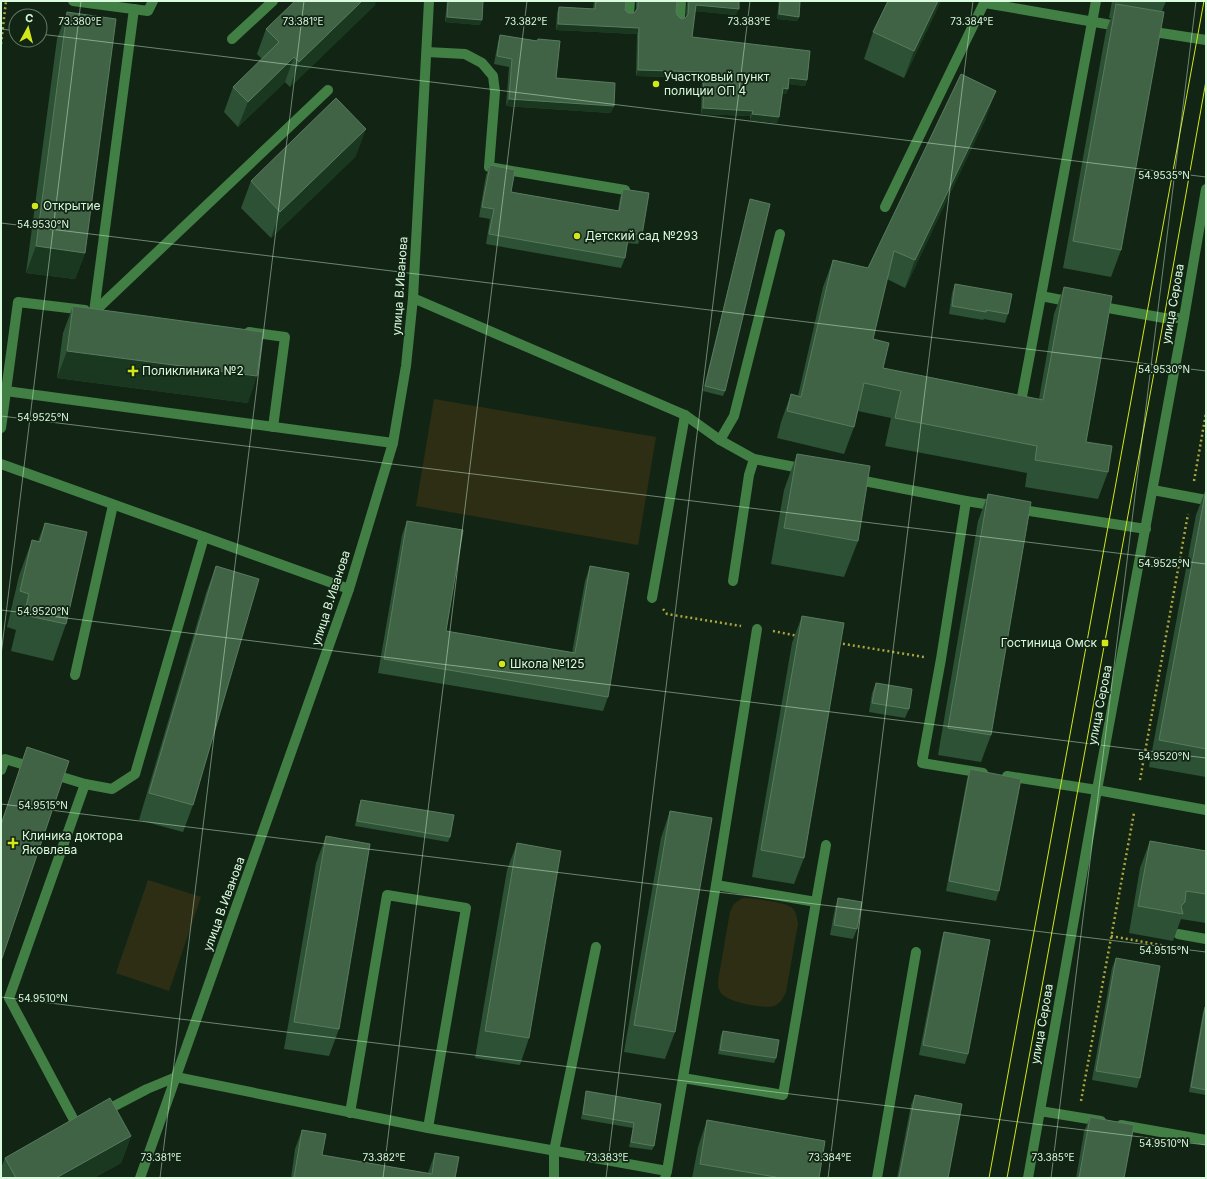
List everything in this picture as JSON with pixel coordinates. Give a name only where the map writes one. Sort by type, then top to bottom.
[{"type":"street","points":[[73,1],[148,11],[153,1]]},
{"type":"street","points":[[232,39],[273,1]]},
{"type":"street","name":"улица В.Иванова","points":[[140,1178],[349,589],[393,443],[406,366],[413,298],[429,1]]},
{"type":"street","points":[[629,12],[630,1]]},
{"type":"street","points":[[680,18],[681,1]]},
{"type":"street","points":[[1005,404],[1020,407],[1096,1]]},
{"type":"street","points":[[886,207],[985,2],[1092,22],[1206,40]]},
{"type":"street","points":[[94,312],[134,9]]},
{"type":"street","points":[[427,52],[465,54],[482,62],[494,76],[496,92],[489,167],[624,190]]},
{"type":"street","points":[[94,312],[328,90]]},
{"type":"street","name":"улица Серова","points":[[1028,1178],[1097,790],[1146,530],[1206,189]]},
{"type":"street","points":[[720,440],[734,416],[780,234]]},
{"type":"street","points":[[1041,296],[1164,318],[1184,318]]},
{"type":"street","points":[[413,298],[685,415],[720,440],[754,459],[815,471]]},
{"type":"street","points":[[1,428],[18,302],[109,314]]},
{"type":"street","points":[[239,331],[285,337],[273,427]]},
{"type":"street","points":[[6,391],[393,443]]},
{"type":"street","points":[[652,598],[685,415]]},
{"type":"street","points":[[733,581],[749,474],[754,459]]},
{"type":"street","points":[[1,464],[349,589]]},
{"type":"street","points":[[845,477],[966,501],[1146,530]]},
{"type":"street","points":[[1153,490],[1206,500]]},
{"type":"street","points":[[966,501],[941,659],[922,763],[1097,790],[1206,810]]},
{"type":"street","points":[[75,675],[113,504]]},
{"type":"street","points":[[1,770],[5,759],[85,784],[112,789],[135,774],[204,537]]},
{"type":"street","points":[[97,1114],[147,1089],[176,1077],[350,1113],[554,1151],[666,1174],[716,885],[757,629]]},
{"type":"street","points":[[76,1124],[9,998],[85,784]]},
{"type":"street","points":[[683,1078],[783,1094],[826,845]]},
{"type":"street","points":[[716,885],[816,902]]},
{"type":"street","points":[[350,1113],[387,894],[466,908],[428,1128]]},
{"type":"street","points":[[1178,934],[1206,939]]},
{"type":"street","points":[[554,1178],[554,1151],[596,947]]},
{"type":"street","points":[[877,1178],[916,952]]},
{"type":"street","points":[[1040,1111],[1206,1140]]},
{"type":"path","points":[[1,44],[6,1]]},
{"type":"path","points":[[1078,1117],[1206,413]]},
{"type":"path","points":[[652,598],[668,614],[804,637]]},
{"type":"path","points":[[836,643],[941,659]]},
{"type":"path","points":[[1111,936],[1175,948],[1178,934]]},
{"type":"shaded area","points":[[434,399],[656,437],[638,545],[416,506]]},
{"type":"shaded area","points":[[148,880],[201,897],[169,991],[116,973]]},
{"type":"shaded area","points":[[743,898],[782,903],[791,907],[797,917],[798,924],[786,992],[780,1002],[774,1006],[769,1007],[738,1002],[725,996],[721,993],[719,988],[718,981],[730,912],[738,900]]},
{"type":"building","points":[[295,1],[362,1],[299,62],[294,57],[248,102],[233,87],[279,42],[266,29]]},
{"type":"building","points":[[448,1],[483,1],[482,20],[447,17]]},
{"type":"building","points":[[596,1],[626,1],[625,10],[628,13],[634,13],[638,8],[638,1],[677,1],[676,12],[681,19],[688,15],[689,1],[739,1],[739,9],[696,5],[692,37],[810,51],[807,80],[789,78],[788,89],[783,88],[779,117],[752,114],[753,111],[703,108],[704,72],[638,70],[639,28],[558,24],[559,7],[595,9]]},
{"type":"building","points":[[780,1],[800,1],[799,17],[779,14]]},
{"type":"building","points":[[888,1],[938,1],[914,51],[873,32]]},
{"type":"building","points":[[1116,4],[1164,12],[1121,250],[1073,241]]},
{"type":"building","points":[[67,12],[116,19],[85,253],[36,246]]},
{"type":"building","points":[[500,35],[537,41],[538,39],[560,41],[556,78],[615,83],[614,106],[509,99],[512,59],[497,56]]},
{"type":"building","points":[[961,74],[996,91],[915,260],[894,251],[873,339],[889,343],[883,368],[1043,400],[1064,287],[1112,296],[1086,442],[1112,446],[1108,472],[1035,460],[1037,446],[895,418],[901,391],[864,383],[854,427],[787,411],[791,394],[801,397],[833,260],[868,268]]},
{"type":"building","points":[[336,98],[366,129],[280,212],[251,181]]},
{"type":"building","points":[[490,165],[515,170],[511,192],[619,211],[623,189],[649,193],[642,235],[629,233],[625,258],[489,234],[494,209],[482,207]]},
{"type":"building","points":[[750,199],[770,204],[725,391],[705,386]]},
{"type":"building","points":[[955,284],[1012,294],[1008,314],[952,306]]},
{"type":"building","points":[[73,306],[263,332],[257,376],[67,351]]},
{"type":"building","points":[[797,454],[870,466],[858,541],[784,528]]},
{"type":"building","points":[[1206,489],[1206,749],[1159,740]]},
{"type":"building","points":[[988,494],[1031,502],[991,735],[948,728]]},
{"type":"building","points":[[407,521],[463,530],[446,631],[575,653],[590,566],[629,573],[608,697],[384,659]]},
{"type":"building","points":[[45,523],[87,532],[66,624],[24,615],[29,594],[20,591],[32,540],[40,542]]},
{"type":"building","points":[[216,566],[259,579],[193,805],[149,793]]},
{"type":"building","points":[[802,616],[844,623],[804,858],[761,850]]},
{"type":"building","points":[[876,683],[912,689],[909,709],[872,703]]},
{"type":"building","points":[[27,747],[69,761],[1,961],[1,825]]},
{"type":"building","points":[[970,769],[1021,779],[999,891],[949,881]]},
{"type":"building","points":[[361,800],[454,815],[450,837],[357,821]]},
{"type":"building","points":[[670,811],[712,818],[675,1032],[634,1025]]},
{"type":"building","points":[[326,836],[370,844],[339,1029],[294,1022]]},
{"type":"building","points":[[1150,841],[1206,851],[1206,894],[1186,891],[1185,902],[1181,906],[1183,914],[1138,906]]},
{"type":"building","points":[[517,843],[561,851],[529,1038],[485,1031]]},
{"type":"building","points":[[838,898],[862,902],[857,929],[834,925]]},
{"type":"building","points":[[944,932],[990,940],[968,1054],[923,1045]]},
{"type":"building","points":[[1116,958],[1160,966],[1140,1078],[1096,1071]]},
{"type":"building","points":[[1206,1007],[1206,1090],[1191,1087]]},
{"type":"building","points":[[723,1031],[779,1040],[776,1058],[720,1050]]},
{"type":"building","points":[[586,1091],[661,1104],[654,1146],[631,1142],[634,1123],[583,1114]]},
{"type":"building","points":[[915,1095],[962,1104],[948,1178],[899,1178]]},
{"type":"building","points":[[110,1098],[131,1136],[56,1178],[16,1178],[5,1158]]},
{"type":"building","points":[[1090,1117],[1134,1125],[1124,1178],[1079,1178]]},
{"type":"building","points":[[707,1120],[825,1141],[819,1178],[781,1178],[700,1164]]},
{"type":"building","points":[[302,1130],[326,1134],[322,1155],[432,1174],[435,1153],[459,1157],[455,1178],[294,1177]]},
{"type":"tram line","points":[[989,1178],[1204,1]]},
{"type":"tram line","points":[[1007,1178],[1206,81]]},
{"type":"place","name":"Участковый пункт полиции ОП 4","points":[[656,84]]},
{"type":"place","name":"Открытие","points":[[35,206]]},
{"type":"place","name":"Детский сад №293","points":[[577,236]]},
{"type":"place","name":"Поликлиника №2","points":[[133,371]]},
{"type":"place","name":"Гостиница Омск","points":[[1105,643]]},
{"type":"place","name":"Школа №125","points":[[502,664]]},
{"type":"place","name":"Клиника доктора Яковлева","points":[[13,843]]}]
